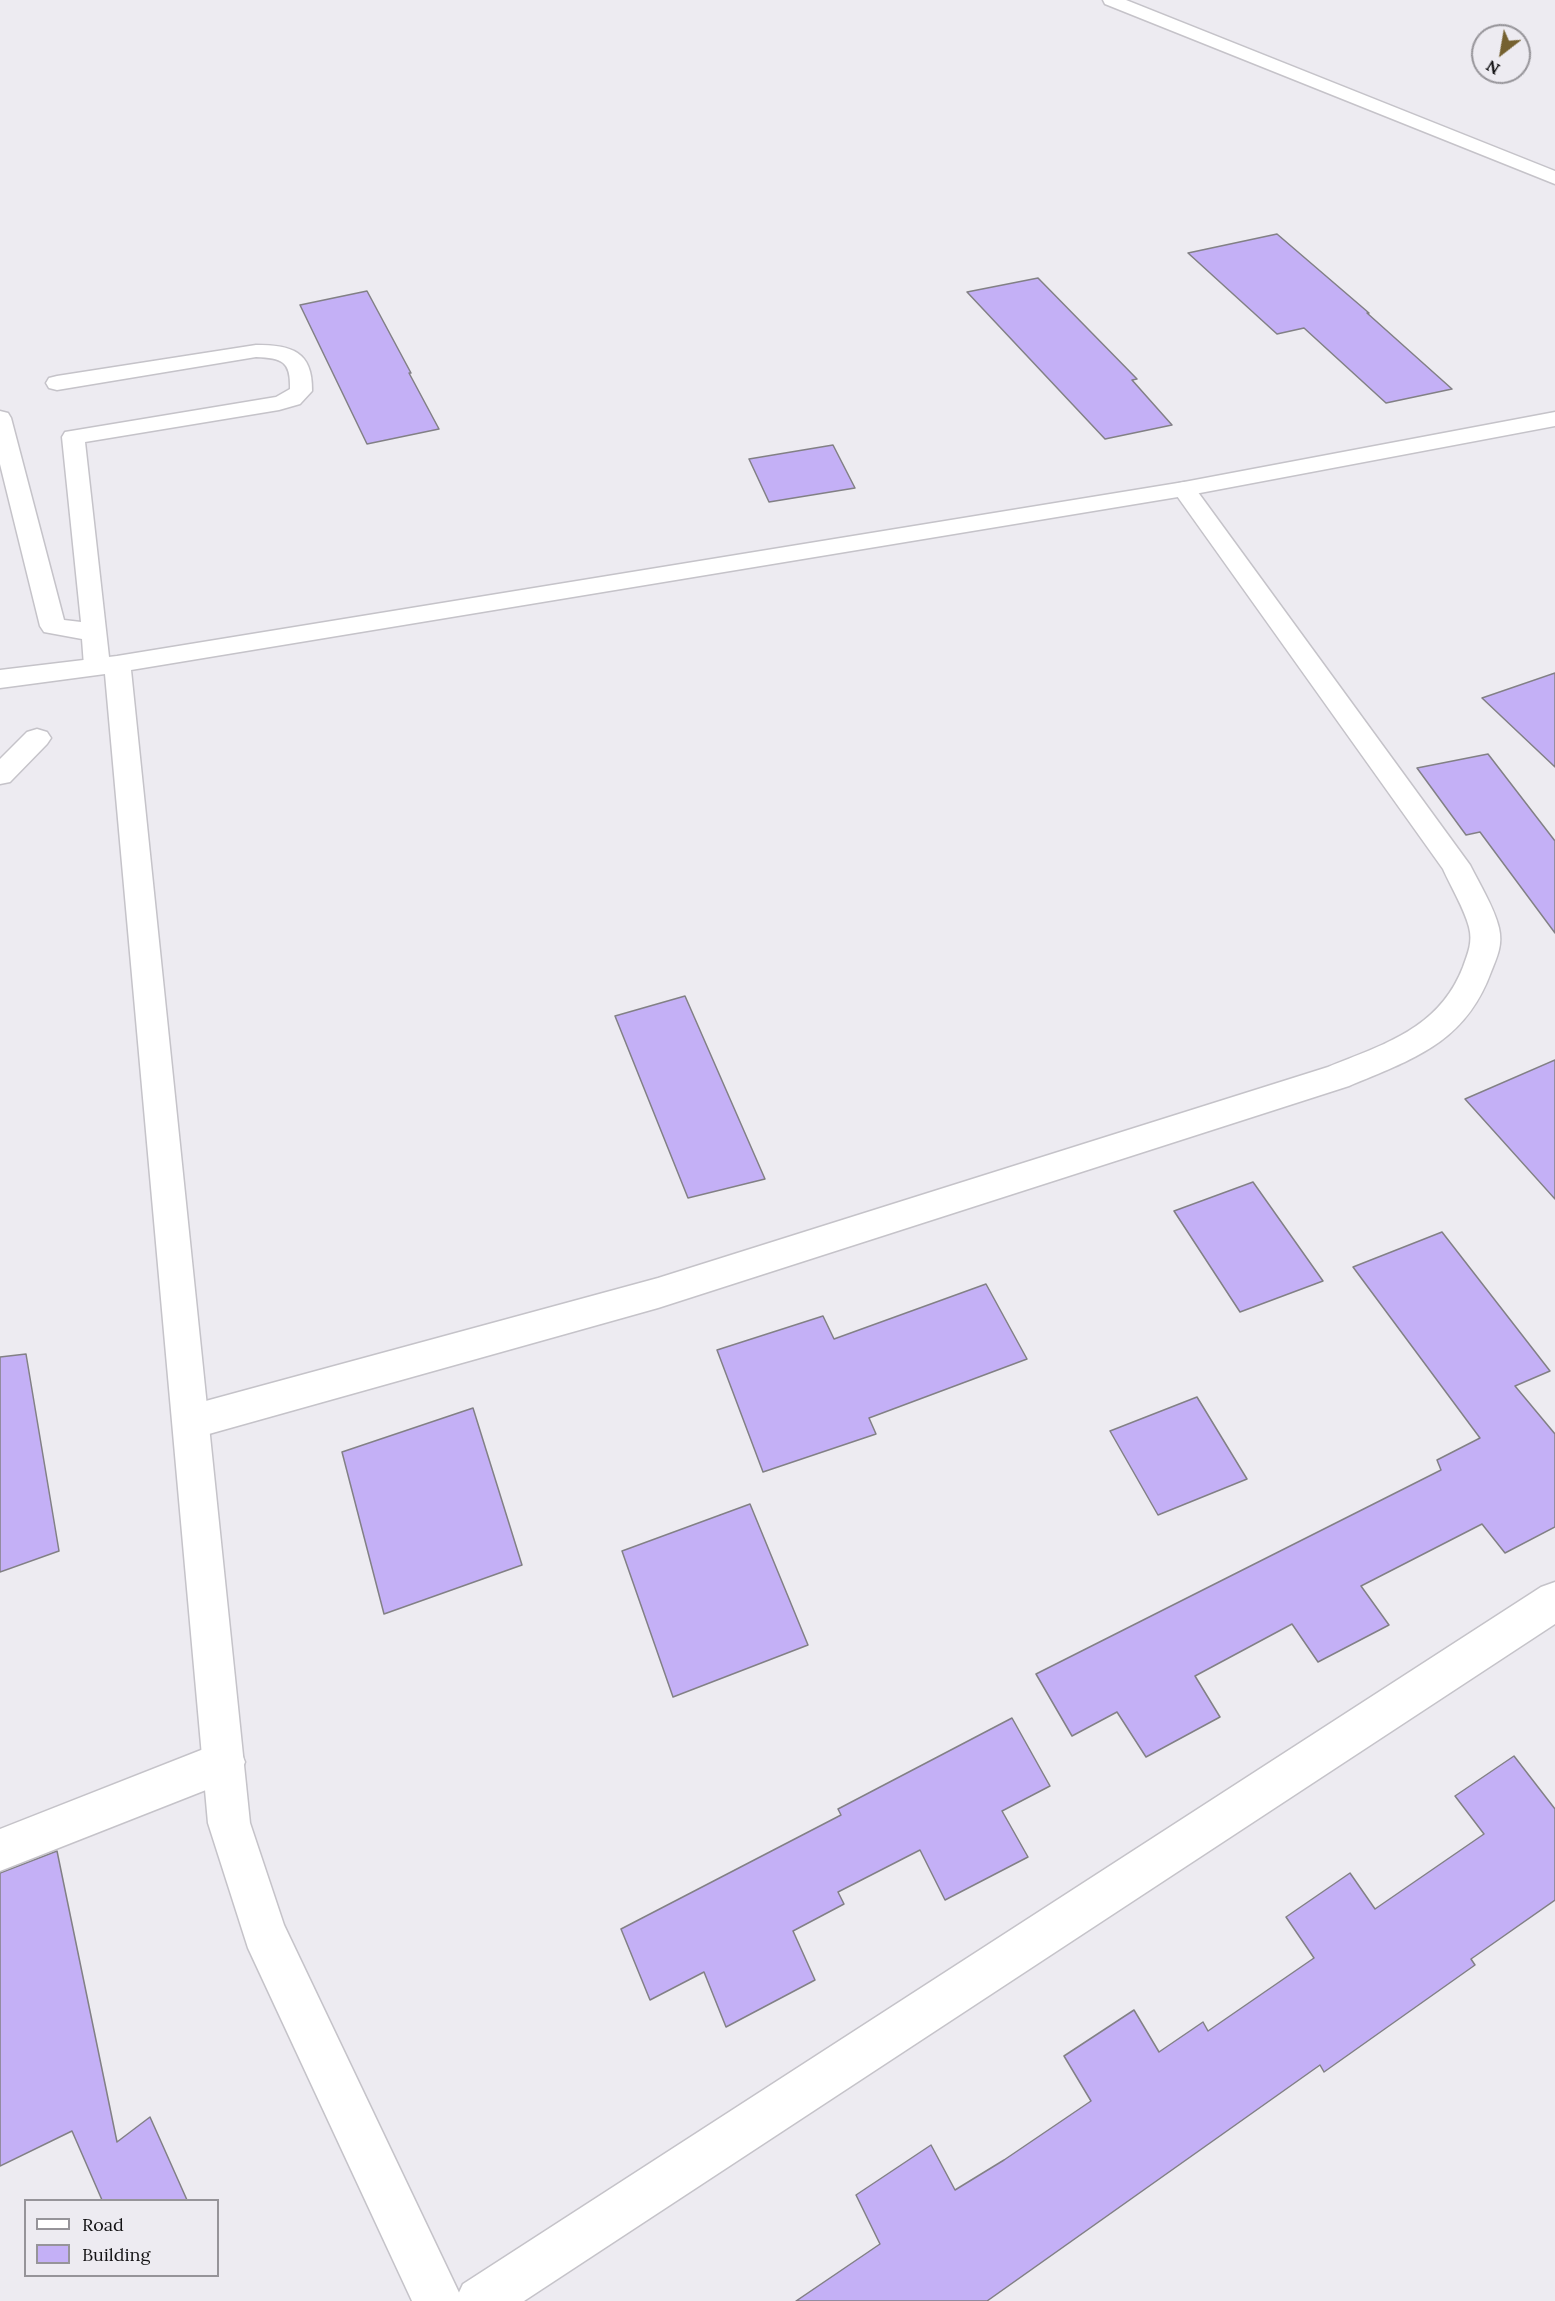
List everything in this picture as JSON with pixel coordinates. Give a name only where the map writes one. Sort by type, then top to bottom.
[{"type":"street","points":[[1111,0],[1555,178]]},
{"type":"street","points":[[57,383],[256,351],[275,351],[291,357],[299,364],[303,378],[301,391],[292,399],[279,403],[73,437],[95,633],[107,665],[191,1422],[229,1823],[264,1932],[438,2301]]},
{"type":"street","points":[[0,418],[53,626],[95,633]]},
{"type":"street","points":[[0,679],[107,665],[1184,489],[1555,418]]},
{"type":"street","points":[[191,1422],[658,1293],[1338,1077],[1407,1048],[1435,1030],[1468,994],[1486,946],[1485,927],[1456,865],[1184,489]]},
{"type":"street","points":[[0,775],[38,738]]},
{"type":"street","points":[[480,2301],[1555,1601]]},
{"type":"street","points":[[0,1850],[224,1762]]},
{"type":"building","points":[[1277,234],[1369,313],[1367,313],[1452,389],[1386,403],[1304,328],[1277,334],[1188,253]]},
{"type":"building","points":[[1038,278],[1137,379],[1132,380],[1172,425],[1105,439],[967,292]]},
{"type":"building","points":[[367,291],[439,429],[367,444],[300,305]]},
{"type":"building","points":[[833,445],[855,488],[769,502],[749,459]]},
{"type":"building","points":[[1555,673],[1555,767],[1482,698]]},
{"type":"building","points":[[1488,754],[1555,841],[1555,933],[1480,832],[1466,835],[1417,768]]},
{"type":"building","points":[[685,996],[765,1179],[688,1198],[615,1016]]},
{"type":"building","points":[[1555,1060],[1555,1199],[1465,1099]]},
{"type":"building","points":[[1253,1182],[1323,1281],[1240,1312],[1174,1211]]},
{"type":"building","points":[[1442,1232],[1550,1371],[1515,1386],[1555,1434],[1555,1527],[1505,1553],[1482,1524],[1361,1586],[1389,1625],[1318,1662],[1292,1624],[1195,1676],[1220,1717],[1146,1757],[1117,1712],[1072,1736],[1036,1674],[1441,1470],[1437,1460],[1480,1438],[1353,1267]]},
{"type":"building","points":[[986,1284],[1027,1359],[869,1418],[876,1434],[763,1472],[717,1350],[823,1316],[834,1339]]},
{"type":"building","points":[[26,1354],[59,1551],[0,1572],[0,1357]]},
{"type":"building","points":[[1197,1397],[1247,1479],[1158,1515],[1110,1431]]},
{"type":"building","points":[[473,1408],[522,1565],[384,1614],[342,1452]]},
{"type":"building","points":[[750,1504],[808,1645],[673,1697],[622,1551]]},
{"type":"building","points":[[1012,1718],[1050,1786],[1002,1811],[1028,1857],[945,1900],[920,1850],[838,1892],[844,1904],[793,1931],[815,1980],[726,2027],[704,1972],[650,2000],[621,1929],[841,1815],[838,1809]]},
{"type":"building","points":[[1514,1756],[1555,1809],[1555,1900],[1471,1959],[1475,1965],[1324,2072],[1320,2065],[987,2301],[796,2301],[880,2244],[856,2195],[931,2145],[955,2190],[1004,2160],[1091,2101],[1064,2056],[1134,2010],[1159,2052],[1203,2022],[1208,2031],[1314,1958],[1286,1917],[1350,1873],[1375,1909],[1484,1834],[1455,1796]]},
{"type":"building","points":[[57,1851],[117,2142],[150,2117],[187,2199],[102,2199],[72,2131],[0,2166],[0,1873]]}]
